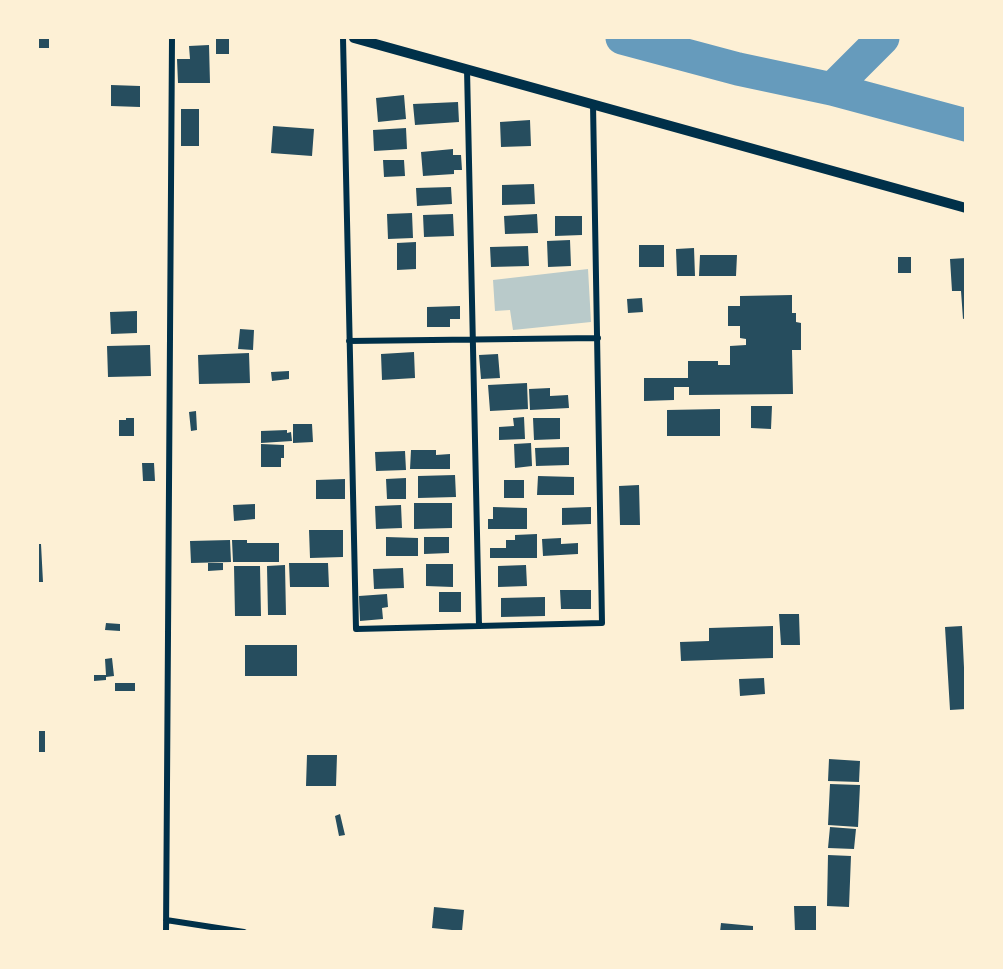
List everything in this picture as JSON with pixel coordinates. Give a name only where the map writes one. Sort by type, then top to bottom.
[{"type":"street","points":[[166,932],[172,38]]},
{"type":"street","points":[[343,38],[356,629],[602,623],[593,104]]},
{"type":"street","points":[[354,38],[966,208]]},
{"type":"street","points":[[467,69],[479,626]]},
{"type":"street","points":[[349,341],[598,338]]},
{"type":"street","points":[[166,920],[244,932]]},
{"type":"shaded area","points":[[588,269],[591,322],[513,330],[510,310],[495,311],[493,280]]},
{"type":"building","points":[[38,38],[49,38],[49,48],[38,48]]},
{"type":"building","points":[[216,38],[229,38],[229,54],[216,54]]},
{"type":"building","points":[[209,45],[210,83],[178,83],[177,59],[190,59],[189,46]]},
{"type":"building","points":[[111,85],[140,86],[140,107],[111,106]]},
{"type":"building","points":[[404,95],[406,119],[378,122],[376,98]]},
{"type":"building","points":[[458,102],[459,122],[415,125],[413,104]]},
{"type":"building","points":[[181,109],[199,109],[199,146],[181,146]]},
{"type":"building","points":[[530,120],[531,146],[501,147],[500,122]]},
{"type":"building","points":[[273,126],[314,129],[312,156],[271,153]]},
{"type":"building","points":[[406,128],[407,149],[374,151],[373,130]]},
{"type":"building","points":[[453,149],[453,155],[461,155],[462,170],[454,170],[454,174],[423,176],[421,152]]},
{"type":"building","points":[[383,160],[404,160],[405,176],[384,177]]},
{"type":"building","points":[[534,184],[535,204],[502,205],[502,185]]},
{"type":"building","points":[[451,187],[452,204],[417,206],[416,188]]},
{"type":"building","points":[[412,213],[413,238],[388,239],[387,214]]},
{"type":"building","points":[[453,214],[454,236],[424,237],[423,215]]},
{"type":"building","points":[[537,214],[538,233],[505,234],[504,216]]},
{"type":"building","points":[[555,216],[582,216],[582,235],[555,236]]},
{"type":"building","points":[[570,240],[571,266],[548,267],[547,241]]},
{"type":"building","points":[[416,242],[416,269],[397,270],[397,243]]},
{"type":"building","points":[[639,245],[664,245],[664,267],[639,267]]},
{"type":"building","points":[[528,246],[529,266],[491,267],[490,247]]},
{"type":"building","points":[[694,248],[695,276],[677,276],[676,249]]},
{"type":"building","points":[[700,255],[737,255],[736,276],[699,276]]},
{"type":"building","points":[[898,257],[911,257],[911,273],[898,273]]},
{"type":"building","points":[[966,258],[966,318],[963,319],[961,291],[952,291],[950,259]]},
{"type":"building","points":[[792,295],[792,313],[796,313],[796,322],[801,323],[801,350],[792,350],[793,394],[689,395],[689,387],[674,387],[674,400],[644,401],[644,378],[688,378],[688,361],[718,361],[718,365],[730,365],[730,346],[746,345],[746,339],[740,338],[740,326],[728,326],[728,306],[740,306],[740,296]]},
{"type":"building","points":[[642,298],[643,312],[628,313],[627,299]]},
{"type":"building","points":[[460,306],[460,319],[450,319],[450,327],[427,327],[427,307]]},
{"type":"building","points":[[137,311],[137,333],[111,334],[110,312]]},
{"type":"building","points":[[240,329],[254,330],[253,350],[238,349]]},
{"type":"building","points":[[150,345],[151,376],[108,377],[107,346]]},
{"type":"building","points":[[414,352],[415,378],[382,380],[381,354]]},
{"type":"building","points":[[249,353],[250,383],[199,384],[198,355]]},
{"type":"building","points":[[498,354],[500,378],[481,379],[479,355]]},
{"type":"building","points":[[289,371],[289,379],[272,381],[271,372]]},
{"type":"building","points":[[527,383],[528,409],[490,411],[488,385]]},
{"type":"building","points":[[550,388],[550,396],[568,395],[569,408],[530,410],[529,389]]},
{"type":"building","points":[[751,406],[772,406],[771,429],[751,428]]},
{"type":"building","points":[[720,409],[720,436],[667,436],[667,410]]},
{"type":"building","points":[[196,411],[197,430],[191,431],[189,412]]},
{"type":"building","points":[[524,417],[525,439],[499,440],[499,427],[514,426],[513,418]]},
{"type":"building","points":[[126,418],[134,418],[134,436],[119,436],[119,420],[126,420]]},
{"type":"building","points":[[533,418],[560,418],[560,439],[534,440]]},
{"type":"building","points":[[293,424],[312,424],[313,442],[293,443]]},
{"type":"building","points":[[287,430],[287,433],[291,432],[292,441],[261,443],[261,431]]},
{"type":"building","points":[[531,443],[532,466],[515,468],[514,444]]},
{"type":"building","points":[[261,444],[284,445],[281,467],[261,467]]},
{"type":"building","points":[[569,447],[569,465],[536,466],[535,448]]},
{"type":"building","points":[[411,450],[436,450],[436,455],[450,454],[450,469],[410,469]]},
{"type":"building","points":[[405,451],[406,470],[376,471],[375,452]]},
{"type":"building","points":[[142,463],[154,463],[155,481],[143,481]]},
{"type":"building","points":[[455,475],[456,497],[418,498],[418,476]]},
{"type":"building","points":[[538,476],[574,477],[574,495],[537,495]]},
{"type":"building","points":[[406,478],[406,499],[387,499],[386,479]]},
{"type":"building","points":[[345,479],[345,499],[316,499],[316,480]]},
{"type":"building","points":[[504,480],[524,480],[524,498],[504,498]]},
{"type":"building","points":[[639,485],[640,525],[620,525],[619,486]]},
{"type":"building","points":[[414,503],[452,503],[452,528],[414,529]]},
{"type":"building","points":[[255,504],[255,519],[234,521],[233,505]]},
{"type":"building","points":[[401,505],[402,528],[376,529],[375,506]]},
{"type":"building","points":[[493,507],[527,508],[527,529],[488,529],[488,519],[493,519]]},
{"type":"building","points":[[591,507],[591,524],[562,525],[562,508]]},
{"type":"building","points":[[309,530],[343,530],[343,557],[310,558]]},
{"type":"building","points":[[537,534],[537,558],[490,558],[490,548],[506,548],[506,540],[515,540],[515,535]]},
{"type":"building","points":[[386,537],[418,538],[418,556],[386,556]]},
{"type":"building","points":[[424,537],[449,537],[449,553],[424,554]]},
{"type":"building","points":[[561,538],[561,544],[578,543],[578,554],[543,556],[542,539]]},
{"type":"building","points":[[230,540],[231,562],[191,563],[190,541]]},
{"type":"building","points":[[232,540],[247,540],[247,543],[279,543],[279,562],[233,562]]},
{"type":"building","points":[[38,544],[41,544],[43,582],[38,582]]},
{"type":"building","points":[[208,563],[223,563],[223,570],[208,571]]},
{"type":"building","points":[[289,563],[328,563],[329,587],[290,587]]},
{"type":"building","points":[[426,564],[453,564],[453,587],[426,586]]},
{"type":"building","points":[[285,565],[286,615],[268,615],[267,566]]},
{"type":"building","points":[[526,565],[527,586],[498,587],[498,566]]},
{"type":"building","points":[[234,566],[260,566],[261,616],[235,616]]},
{"type":"building","points":[[403,568],[404,588],[374,589],[373,569]]},
{"type":"building","points":[[560,590],[591,590],[591,609],[561,609]]},
{"type":"building","points":[[439,592],[461,592],[461,612],[439,612]]},
{"type":"building","points":[[387,594],[388,607],[382,608],[383,619],[360,621],[359,596]]},
{"type":"building","points":[[545,597],[545,616],[501,617],[501,598]]},
{"type":"building","points":[[779,614],[799,614],[800,645],[781,645]]},
{"type":"building","points":[[106,623],[120,624],[120,631],[105,630]]},
{"type":"building","points":[[773,626],[773,658],[681,661],[680,642],[709,641],[709,628]]},
{"type":"building","points":[[962,626],[966,709],[950,710],[945,627]]},
{"type":"building","points":[[245,645],[297,645],[297,676],[245,676]]},
{"type":"building","points":[[112,658],[114,676],[106,677],[106,680],[94,681],[94,675],[106,675],[105,659]]},
{"type":"building","points":[[764,678],[765,694],[740,696],[739,679]]},
{"type":"building","points":[[115,683],[135,683],[135,691],[115,691]]},
{"type":"building","points":[[38,731],[45,731],[45,752],[38,752]]},
{"type":"building","points":[[307,755],[337,755],[336,786],[306,786]]},
{"type":"building","points":[[829,759],[860,761],[859,782],[828,781]]},
{"type":"building","points":[[830,784],[860,785],[858,827],[828,825]]},
{"type":"building","points":[[340,814],[345,835],[339,836],[335,816]]},
{"type":"building","points":[[830,827],[856,829],[854,849],[828,848]]},
{"type":"building","points":[[828,855],[851,856],[849,907],[827,906]]},
{"type":"building","points":[[794,906],[816,906],[816,932],[795,932]]},
{"type":"building","points":[[434,907],[464,910],[462,931],[432,928]]},
{"type":"building","points":[[721,923],[753,926],[753,932],[720,932]]},
{"type":"waterway","points":[[622,38],[738,69],[832,89],[966,125]]},
{"type":"waterway","points":[[832,89],[883,38]]}]
